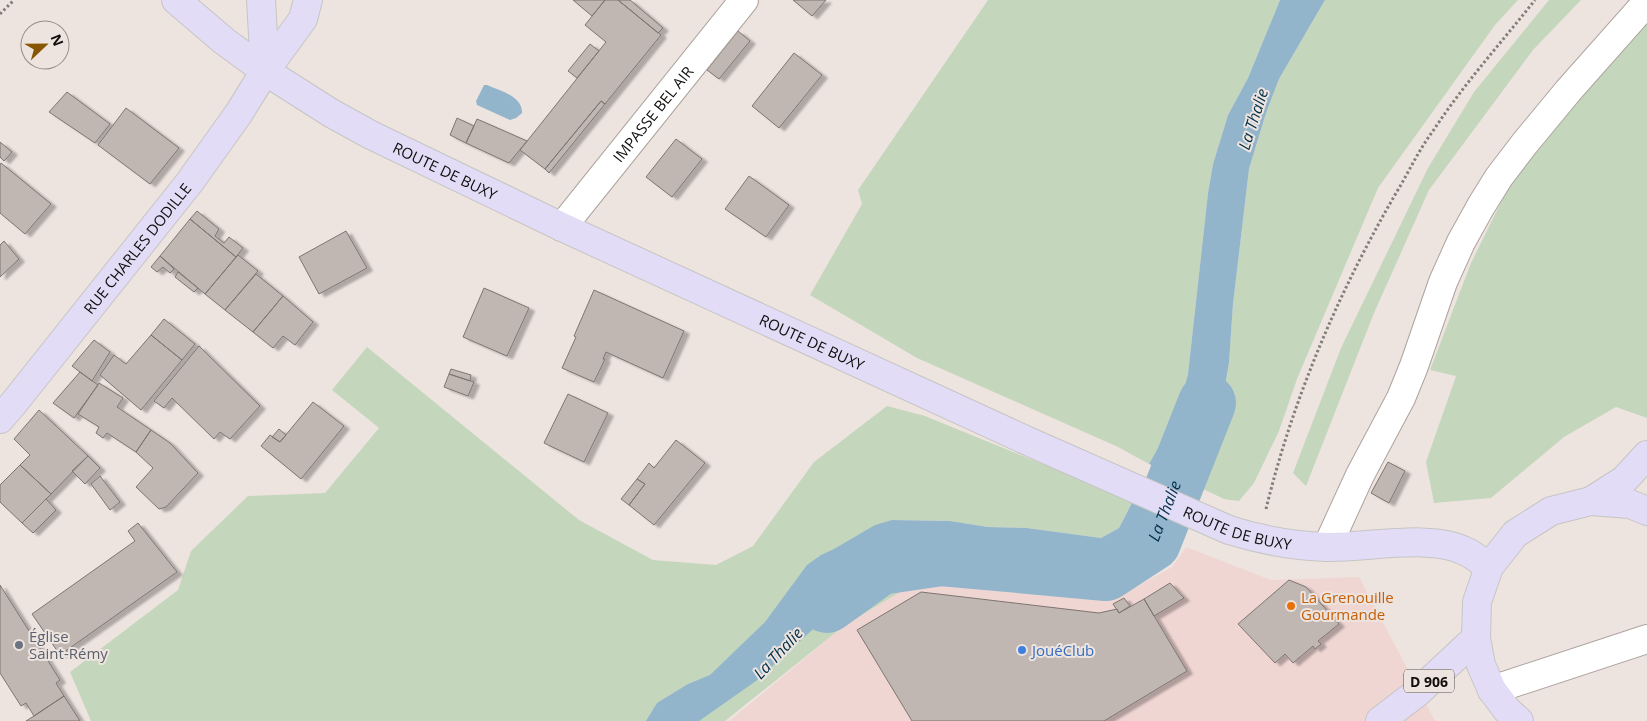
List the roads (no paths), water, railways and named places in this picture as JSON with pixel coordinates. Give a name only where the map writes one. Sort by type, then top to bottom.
[{"type":"main road","name":"ROUTE DE BUXY","points":[[176,0],[224,41],[265,70],[331,113],[371,135],[562,227],[1032,443],[1229,530],[1258,539],[1327,547],[1422,543],[1446,545],[1467,552],[1489,567]]},
{"type":"main road","points":[[261,0],[265,70]]},
{"type":"main road","name":"RUE CHARLES DODILLE","points":[[0,418],[19,397],[189,183],[239,113],[265,70],[303,19],[308,0]]},
{"type":"main road","points":[[1591,501],[1624,480],[1647,455]]},
{"type":"main road","points":[[1519,721],[1507,710],[1492,690],[1481,665],[1476,638],[1477,602],[1489,567],[1515,534],[1551,511],[1591,501],[1630,504],[1647,511]]},
{"type":"main road","name":"D 906","points":[[1380,721],[1418,692],[1476,638]]},
{"type":"street","name":"IMPASSE BEL AIR","points":[[562,227],[744,0]]},
{"type":"street","points":[[1327,547],[1360,475],[1401,398],[1443,282],[1461,242],[1481,206],[1499,177],[1568,91],[1647,2]]},
{"type":"street","points":[[1492,690],[1647,639]]},
{"type":"water","points":[[1280,0],[1325,0],[1279,79],[1266,113],[1249,169],[1233,304],[1229,363],[1218,443],[1203,489],[1149,464],[1177,410],[1188,374],[1208,193],[1213,164],[1228,115],[1248,78]]},
{"type":"water","points":[[484,85],[515,98],[519,102],[522,113],[510,120],[477,105],[476,101]]},
{"type":"water","points":[[1133,501],[1175,520],[1154,559],[1147,565],[1126,571],[1093,571],[974,562],[944,556],[920,557],[899,562],[864,580],[835,605],[821,622],[756,681],[699,721],[646,721],[657,703],[688,684],[710,675],[765,622],[807,565],[821,555],[875,525],[892,520],[950,521],[988,527],[1027,528],[1101,538],[1119,528]]},
{"type":"waterway","name":"La Thalie","points":[[827,604],[880,566],[941,557],[1106,572],[1152,542],[1207,403]]},
{"type":"place","name":"La Grenouille Gourmande","points":[[1291,606]]},
{"type":"place","name":"Église Saint-Rémy","points":[[19,645]]},
{"type":"place","name":"JouéClub","points":[[1022,650]]}]
